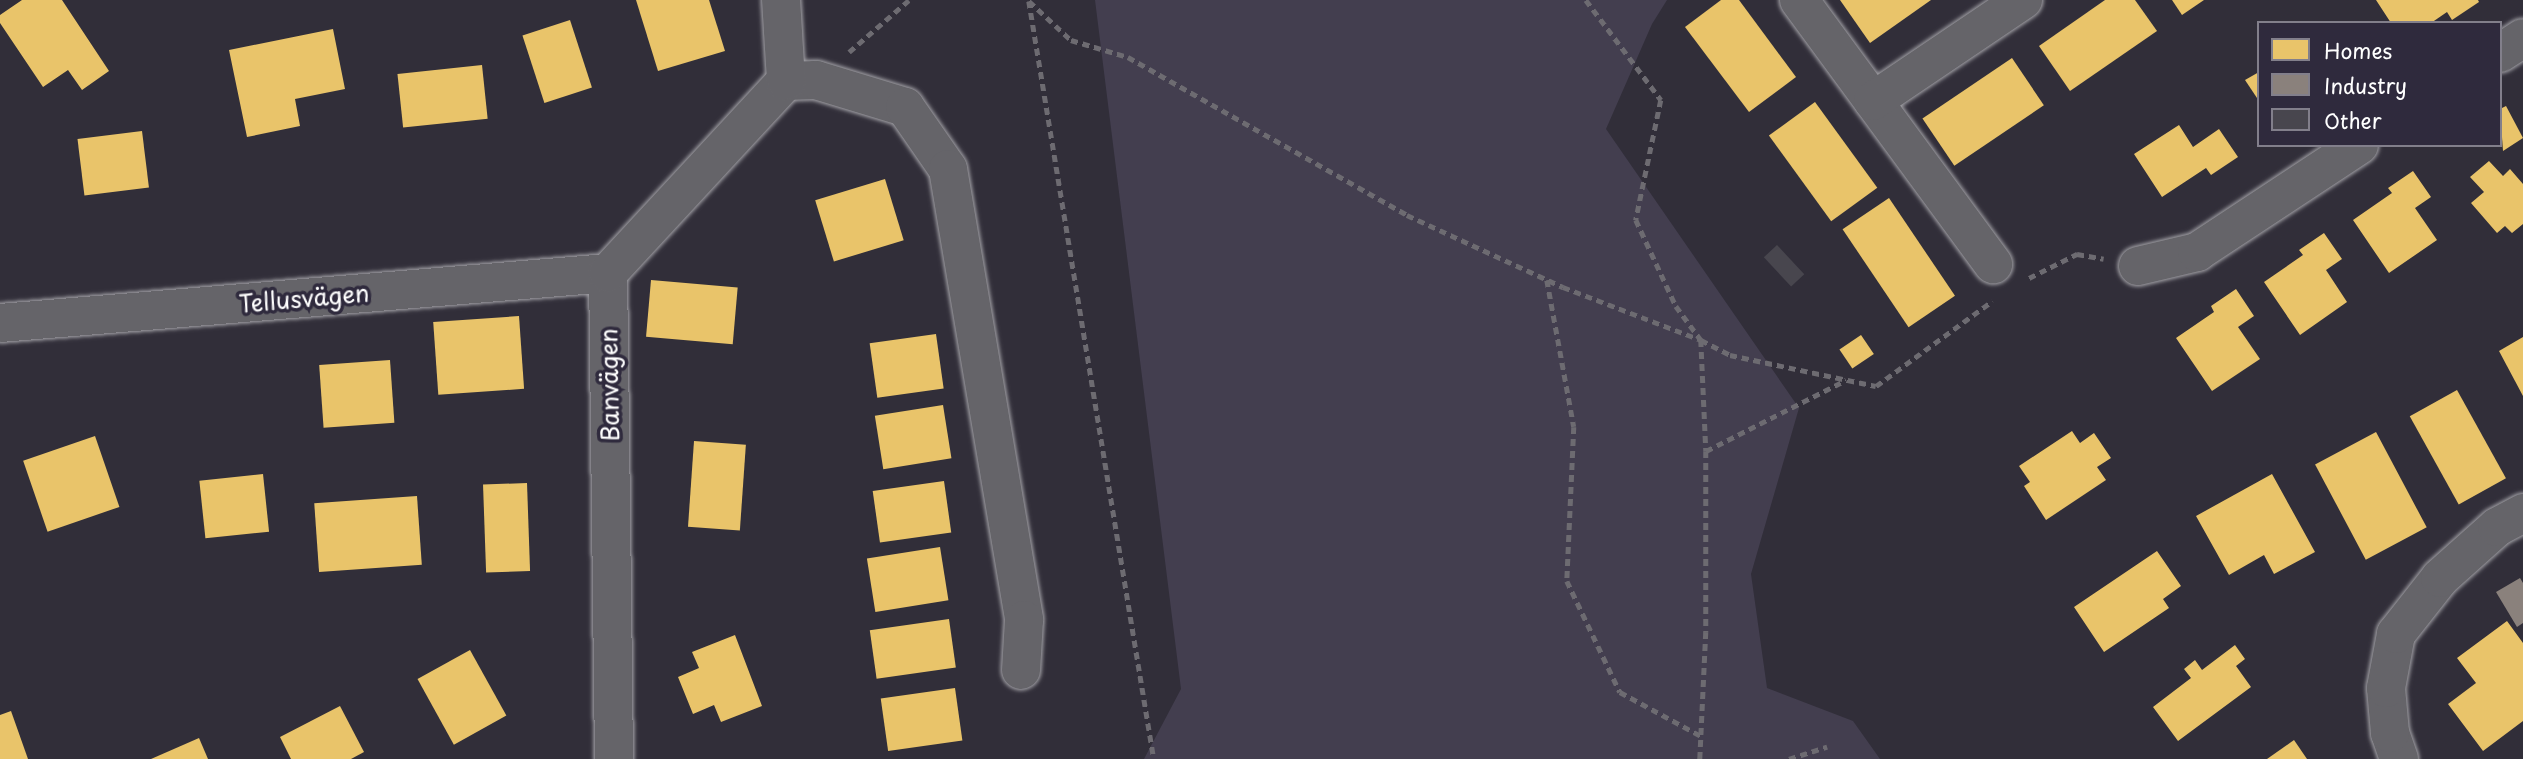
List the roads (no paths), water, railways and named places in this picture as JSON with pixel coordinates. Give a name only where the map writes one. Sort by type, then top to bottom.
[{"type":"street","points":[[781,0],[801,81]]},
{"type":"street","points":[[1799,0],[2006,279]]},
{"type":"street","points":[[1873,101],[2022,0]]},
{"type":"street","points":[[2502,52],[2523,38]]},
{"type":"street","points":[[608,273],[801,81]]},
{"type":"street","points":[[801,81],[905,107],[948,169],[1024,620],[1021,670]]},
{"type":"street","points":[[2138,266],[2197,252],[2356,147]]},
{"type":"street","name":"Tellusvägen","points":[[0,323],[608,273]]},
{"type":"street","name":"Banvägen","points":[[608,273],[614,759]]},
{"type":"street","points":[[2399,759],[2390,733],[2386,688],[2396,634],[2440,578],[2497,527],[2523,513]]}]
